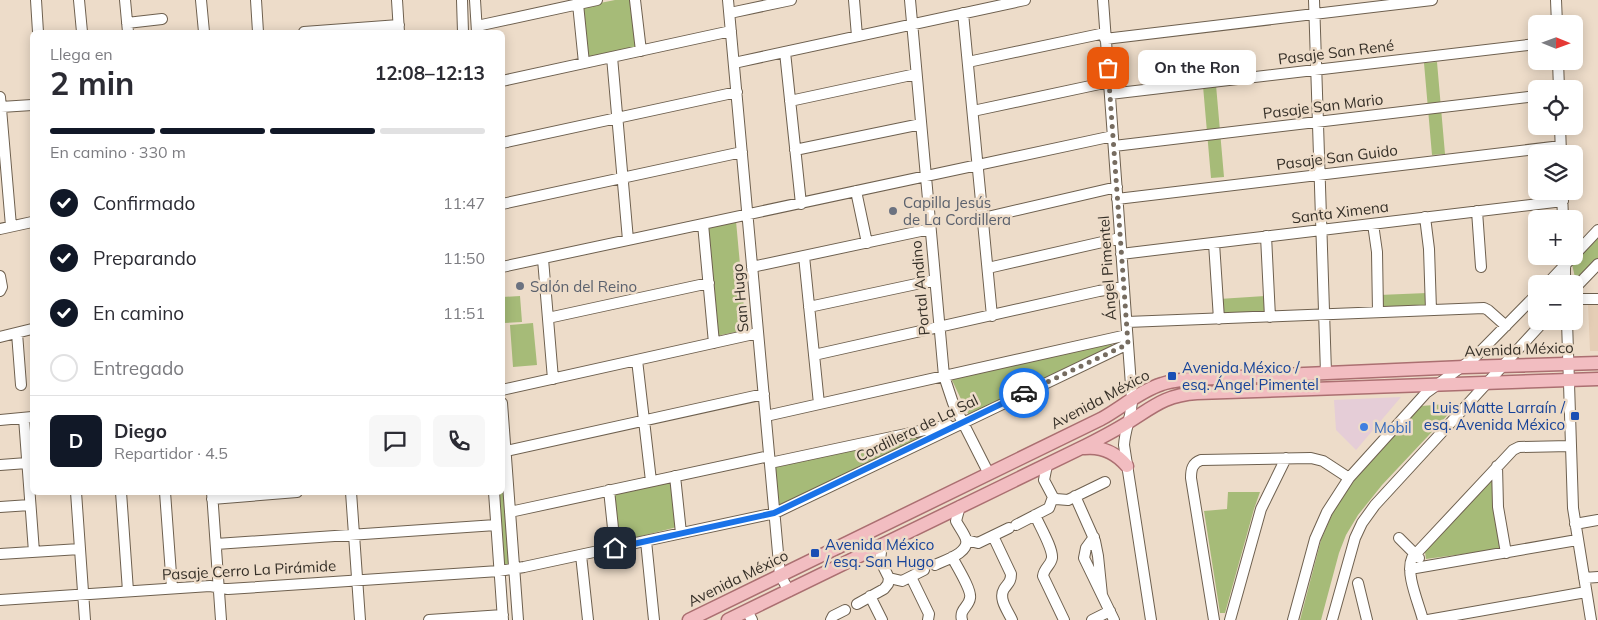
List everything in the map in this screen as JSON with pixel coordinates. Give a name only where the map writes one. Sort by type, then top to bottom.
[{"type":"main road","name":"Avenida México","points":[[688,620],[1101,419],[1153,387],[1178,380],[1464,366],[1598,363]]},
{"type":"main road","name":"Avenida México","points":[[733,619],[749,615],[789,591],[860,555],[1081,448],[1163,400],[1183,394],[1598,379]]},
{"type":"main road","points":[[1081,448],[1103,449],[1117,455],[1127,466]]},
{"type":"street","points":[[36,0],[38,30]]},
{"type":"street","points":[[79,0],[82,30]]},
{"type":"street","points":[[125,0],[128,28],[162,19]]},
{"type":"street","points":[[201,0],[204,30]]},
{"type":"street","points":[[256,0],[258,30]]},
{"type":"street","points":[[367,30],[399,29],[397,0]]},
{"type":"street","points":[[462,0],[464,30]]},
{"type":"street","points":[[475,0],[477,29],[597,0]]},
{"type":"street","points":[[635,0],[641,51]]},
{"type":"street","name":"San Hugo","points":[[728,0],[780,575],[789,591]]},
{"type":"street","points":[[730,13],[791,0]]},
{"type":"street","points":[[854,0],[857,36]]},
{"type":"street","name":"Portal Andino","points":[[910,0],[944,376],[953,403],[989,474]]},
{"type":"street","points":[[734,63],[1025,0]]},
{"type":"street","name":"Ángel Pimentel","points":[[1103,0],[1132,399],[1132,411],[1124,445],[1152,620]]},
{"type":"street","points":[[1314,0],[1326,373]]},
{"type":"street","points":[[968,62],[1105,36],[1432,0]]},
{"type":"street","points":[[1556,0],[1557,15]]},
{"type":"street","points":[[578,4],[584,63]]},
{"type":"street","points":[[963,13],[992,316]]},
{"type":"street","points":[[505,80],[731,31]]},
{"type":"street","name":"Pasaje San René","points":[[1110,94],[1528,45]]},
{"type":"street","points":[[785,52],[801,204]]},
{"type":"street","points":[[612,57],[628,240]]},
{"type":"street","points":[[790,101],[916,74]]},
{"type":"street","points":[[973,111],[1109,82]]},
{"type":"street","points":[[505,142],[737,92]]},
{"type":"street","name":"Pasaje San Mario","points":[[505,267],[978,165],[1113,141],[1318,122],[1528,97]]},
{"type":"street","points":[[11,226],[1,107],[30,105]]},
{"type":"street","points":[[795,150],[921,124]]},
{"type":"street","points":[[505,203],[742,152]]},
{"type":"street","name":"Pasaje San Guido","points":[[1117,198],[1320,174],[1528,153]]},
{"type":"street","points":[[983,218],[1116,188]]},
{"type":"street","points":[[856,192],[867,243]]},
{"type":"street","name":"Santa Ximena","points":[[1122,254],[1477,211],[1539,200]]},
{"type":"street","points":[[1477,211],[1481,267]]},
{"type":"street","points":[[1425,217],[1429,250],[1431,310]]},
{"type":"street","points":[[0,229],[30,222]]},
{"type":"street","points":[[703,224],[714,343]]},
{"type":"street","points":[[1373,224],[1378,312]]},
{"type":"street","points":[[752,268],[930,229]]},
{"type":"street","points":[[1583,244],[1598,230]]},
{"type":"street","points":[[1266,236],[1270,316]]},
{"type":"street","points":[[988,268],[1120,238]]},
{"type":"street","points":[[1214,242],[1219,318]]},
{"type":"street","points":[[804,256],[819,404]]},
{"type":"street","points":[[543,259],[553,379]]},
{"type":"street","points":[[1583,279],[1598,264]]},
{"type":"street","points":[[1554,275],[1562,265]]},
{"type":"street","points":[[0,276],[2,287],[0,290]]},
{"type":"street","points":[[809,307],[935,280]]},
{"type":"street","points":[[548,318],[709,283]]},
{"type":"street","points":[[814,355],[1124,287]]},
{"type":"street","points":[[1583,299],[1598,299]]},
{"type":"street","points":[[1293,620],[1310,553],[1318,532],[1333,500],[1349,478],[1426,393],[1464,366],[1528,303]]},
{"type":"street","points":[[1127,322],[1487,309],[1506,326]]},
{"type":"street","points":[[0,337],[30,330]]},
{"type":"street","points":[[1332,620],[1352,546],[1362,523],[1375,504],[1536,330]]},
{"type":"street","points":[[1565,330],[1568,364],[1572,496],[1577,540],[1591,620]]},
{"type":"street","points":[[17,333],[21,385]]},
{"type":"street","points":[[505,389],[758,333]]},
{"type":"street","points":[[766,416],[944,376],[1128,340]]},
{"type":"street","name":"Cordillera de La Sal","points":[[646,541],[774,513],[964,422],[1128,340]]},
{"type":"street","points":[[637,360],[651,482]]},
{"type":"street","points":[[506,451],[764,394]]},
{"type":"street","points":[[0,420],[28,418],[27,462],[34,552]]},
{"type":"street","points":[[510,512],[675,476],[770,460],[964,422]]},
{"type":"street","points":[[505,439],[518,620]]},
{"type":"street","points":[[1423,620],[1410,569],[1415,554],[1513,450],[1519,447],[1570,446]]},
{"type":"street","points":[[1230,620],[1261,509],[1286,458]]},
{"type":"street","points":[[1214,620],[1191,478],[1191,470],[1194,464],[1200,460],[1311,458],[1319,459],[1349,478]]},
{"type":"street","points":[[0,464],[27,462]]},
{"type":"street","points":[[1047,465],[1044,480],[1053,497],[1064,500],[1105,482]]},
{"type":"street","points":[[1498,466],[1498,507],[1506,553]]},
{"type":"street","points":[[1025,475],[1044,480]]},
{"type":"street","points":[[675,476],[681,533]]},
{"type":"street","points":[[609,490],[615,548]]},
{"type":"street","points":[[76,495],[85,620]]},
{"type":"street","points":[[121,495],[128,591]]},
{"type":"street","points":[[165,495],[172,588]]},
{"type":"street","points":[[221,620],[212,496],[236,495]]},
{"type":"street","points":[[351,495],[360,620]]},
{"type":"street","points":[[429,620],[503,618],[494,495]]},
{"type":"street","points":[[1075,496],[1094,537],[1102,594],[1112,616],[1092,620]]},
{"type":"street","points":[[966,540],[978,543],[1035,516],[1048,508],[1053,497]]},
{"type":"street","points":[[0,507],[30,505]]},
{"type":"street","points":[[935,565],[963,550],[966,544],[966,540],[956,521],[960,506]]},
{"type":"street","points":[[1035,516],[1052,554],[1043,576],[1064,620]]},
{"type":"street","points":[[938,517],[956,521]]},
{"type":"street","points":[[1575,524],[1598,520]]},
{"type":"street","points":[[216,544],[496,525]]},
{"type":"street","points":[[993,536],[1011,574],[1011,580],[1002,595],[1012,620]]},
{"type":"street","points":[[1399,538],[1427,566]]},
{"type":"street","points":[[1410,569],[1577,540]]},
{"type":"street","points":[[646,541],[654,620]]},
{"type":"street","name":"Pasaje Cerro La Pirámide","points":[[0,600],[210,586],[228,589],[499,571],[646,541]]},
{"type":"street","points":[[882,544],[880,560],[889,578],[902,581],[924,570]]},
{"type":"street","points":[[0,554],[80,549]]},
{"type":"street","points":[[581,555],[588,620]]},
{"type":"street","points":[[860,555],[880,560]]},
{"type":"street","points":[[952,557],[970,594],[962,612],[962,620]]},
{"type":"street","points":[[1584,578],[1598,576]]},
{"type":"street","points":[[911,577],[928,611],[928,620]]},
{"type":"street","points":[[857,604],[886,587],[889,578]]},
{"type":"street","points":[[1358,583],[1367,620]]},
{"type":"street","points":[[1428,620],[1586,592]]},
{"type":"street","points":[[870,596],[882,620]]},
{"type":"street","points":[[831,620],[833,616],[845,610]]},
{"type":"shaded area","points":[[1588,304],[1598,304],[1598,351],[1590,351]]},
{"type":"shaded area","points":[[1401,397],[1356,450],[1336,430],[1334,400]]},
{"type":"green space","points":[[615,0],[632,0],[637,45],[634,49],[590,59],[587,57],[582,10],[585,6]]},
{"type":"green space","points":[[1437,62],[1445,154],[1432,155],[1424,63]]},
{"type":"green space","points":[[1216,85],[1224,177],[1211,178],[1203,86]]},
{"type":"green space","points":[[736,221],[746,330],[716,336],[706,226]]},
{"type":"green space","points":[[1598,237],[1598,259],[1583,275],[1574,275],[1572,265],[1583,265],[1583,253]]},
{"type":"green space","points":[[1427,293],[1427,307],[1382,310],[1379,295]]},
{"type":"green space","points":[[520,296],[522,322],[505,323],[505,297]]},
{"type":"green space","points":[[1265,296],[1266,313],[1223,317],[1219,299]]},
{"type":"green space","points":[[533,323],[537,365],[513,367],[510,325]]},
{"type":"green space","points":[[1111,343],[1113,347],[970,418],[950,376]]},
{"type":"green space","points":[[1459,403],[1382,485],[1358,515],[1346,535],[1339,553],[1321,620],[1300,620],[1321,540],[1337,503],[1351,484],[1421,406]]},
{"type":"green space","points":[[935,432],[778,509],[775,467]]},
{"type":"green space","points":[[1493,478],[1500,549],[1426,559],[1425,552]]},
{"type":"green space","points":[[670,481],[677,527],[618,542],[614,495]]},
{"type":"green space","points":[[1228,492],[1260,492],[1225,613],[1220,613],[1204,511],[1227,509]]},
{"type":"green space","points":[[497,495],[505,495],[510,567],[503,568]]},
{"type":"way so far","points":[[1024,393],[1128,344],[1108,68]]},
{"type":"place","name":"On the Ron","points":[[1108,68]]},
{"type":"place","name":"Capilla Jesús de La Cordillera","points":[[893,211]]},
{"type":"place","name":"Salón del Reino","points":[[520,286]]},
{"type":"place","name":"Avenida México / esq. Ángel Pimentel","points":[[1172,376]]},
{"type":"place","name":"Luis Matte Larraín / esq. Avenida México","points":[[1575,416]]},
{"type":"place","name":"Mobil","points":[[1364,427]]},
{"type":"place","name":"Avenida México / esq. San Hugo","points":[[815,553]]},
{"type":"route","points":[[615,548],[774,513],[1024,393]]}]
